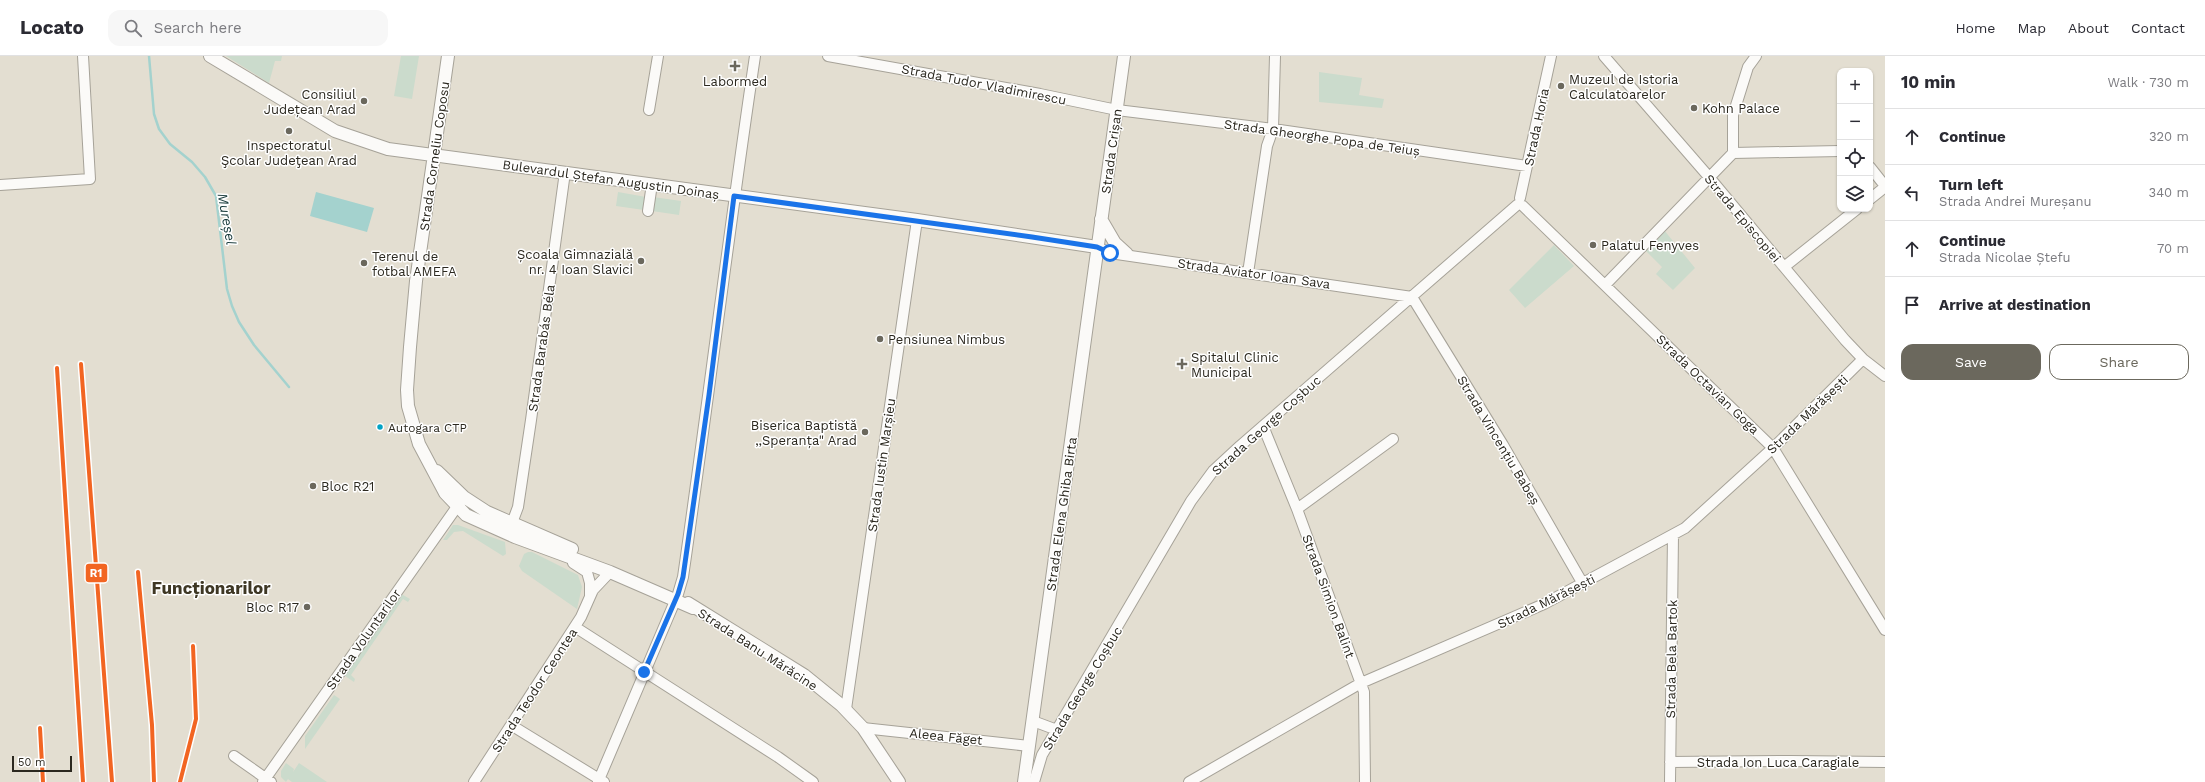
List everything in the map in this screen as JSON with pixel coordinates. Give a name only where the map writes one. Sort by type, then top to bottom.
[{"type":"main road","name":"Bulevardul Ștefan Augustin Doinaș","points":[[210,56],[335,131],[378,146],[434,156],[565,172],[917,220],[1097,247]]},
{"type":"main road","name":"Strada Corneliu Coposu","points":[[448,56],[416,281],[407,390],[410,419],[414,432],[440,486],[460,502]]},
{"type":"main road","name":"Strada Crișan","points":[[1097,247],[1124,56]]},
{"type":"main road","points":[[1101,219],[1115,243],[1127,254]]},
{"type":"main road","name":"Strada Elena Ghiba Birta","points":[[1024,782],[1097,247]]},
{"type":"main road","name":"Strada Banu Mărăcine","points":[[460,502],[512,523],[676,598],[804,675],[846,710],[863,728],[898,782]]},
{"type":"main road","name":"Strada Banu Mărăcine","points":[[460,502],[479,522],[676,598]]},
{"type":"street","points":[[0,185],[90,179],[83,56]]},
{"type":"street","points":[[650,110],[658,56]]},
{"type":"street","points":[[511,725],[601,781],[644,672],[676,598],[683,577],[709,395],[734,196],[756,56]]},
{"type":"street","name":"Strada Tudor Vladimirescu","points":[[828,56],[863,59],[1117,110]]},
{"type":"street","points":[[1248,273],[1267,146],[1273,129],[1275,56]]},
{"type":"street","name":"Strada Horia","points":[[1520,203],[1551,56]]},
{"type":"street","name":"Strada Episcopiei","points":[[1604,56],[1709,177],[1862,359],[1885,376]]},
{"type":"street","points":[[1733,153],[1733,115],[1748,67],[1756,56]]},
{"type":"street","name":"Strada Gheorghe Popa de Teiuș","points":[[1117,110],[1273,129],[1527,166]]},
{"type":"street","points":[[1606,284],[1733,153],[1837,151]]},
{"type":"street","points":[[1873,171],[1885,186],[1873,196]]},
{"type":"street","name":"Strada Barabás Béla","points":[[512,523],[518,507],[565,172]]},
{"type":"street","points":[[648,210],[652,184]]},
{"type":"street","name":"Strada Octavian Goga","points":[[1520,203],[1606,284],[1773,448],[1885,630]]},
{"type":"street","name":"Strada George Coșbuc","points":[[1034,782],[1039,761],[1195,494],[1224,460],[1520,203]]},
{"type":"street","points":[[1784,267],[1853,212]]},
{"type":"street","name":"Strada Iustin Marșieu","points":[[846,710],[917,220]]},
{"type":"street","name":"Strada Aviator Ioan Sava","points":[[1097,247],[1110,253],[1127,254],[1412,297]]},
{"type":"street","name":"Strada Vincențiu Babeș","points":[[1412,297],[1503,445],[1583,584]]},
{"type":"street","name":"Strada Mărășești","points":[[1189,782],[1361,683],[1544,604],[1672,535],[1693,521],[1773,448],[1862,359]]},
{"type":"street","name":"Strada Simion Balint","points":[[1263,426],[1297,509],[1361,683],[1366,702],[1365,782]]},
{"type":"street","points":[[1297,509],[1394,439]]},
{"type":"street","name":"Strada Voluntarilor","points":[[267,781],[460,502]]},
{"type":"street","name":"Strada Bela Bartok","points":[[1670,782],[1672,535]]},
{"type":"street","points":[[564,554],[569,561],[587,572],[590,583],[590,596]]},
{"type":"street","name":"Strada Teodor Ceontea","points":[[474,782],[575,627],[590,596],[610,572]]},
{"type":"street","points":[[575,627],[778,757],[813,782]]},
{"type":"street","points":[[1033,721],[1057,730]]},
{"type":"street","name":"Aleea Făget","points":[[863,728],[1029,746]]},
{"type":"street","points":[[234,756],[267,781]]},
{"type":"street","name":"Strada Ion Luca Caragiale","points":[[1670,762],[1791,760],[1885,762]]},
{"type":"green space","points":[[226,56],[282,56],[281,61],[275,61],[269,83]]},
{"type":"green space","points":[[401,56],[419,56],[412,99],[394,96]]},
{"type":"green space","points":[[1319,72],[1362,78],[1359,95],[1384,99],[1382,108],[1319,102]]},
{"type":"green space","points":[[618,192],[646,197],[644,210],[616,206]]},
{"type":"green space","points":[[653,197],[681,201],[679,215],[652,211]]},
{"type":"green space","points":[[1664,230],[1695,268],[1673,290],[1656,274],[1662,267],[1644,249]]},
{"type":"green space","points":[[1554,245],[1574,266],[1525,308],[1509,290]]},
{"type":"green space","points":[[453,525],[458,525],[505,542],[506,554],[503,556],[463,531],[454,532],[447,540],[443,540]]},
{"type":"green space","points":[[532,552],[578,575],[582,587],[577,609],[522,571],[519,566],[524,554]]},
{"type":"green space","points":[[399,595],[403,595],[410,599],[408,602],[403,599],[351,675],[355,679],[354,682],[345,676],[345,672]]},
{"type":"green space","points":[[334,695],[340,699],[305,749],[305,736]]},
{"type":"green space","points":[[286,763],[294,769],[293,772],[299,763],[327,782],[292,782],[288,779],[286,782],[281,777],[281,771]]},
{"type":"water","points":[[316,192],[374,208],[367,232],[310,216]]},
{"type":"waterway","name":"Mureșel","points":[[149,56],[154,114],[159,129],[170,144],[192,162],[205,177],[216,196],[227,289],[232,306],[239,322],[254,345],[289,387]]},
{"type":"transit line","name":"R1","points":[[81,364],[112,782]]},
{"type":"transit line","name":"R1","points":[[57,368],[83,782]]},
{"type":"transit line","name":"R1","points":[[138,572],[152,725],[154,782]]},
{"type":"transit line","name":"R1","points":[[180,782],[196,719],[193,646]]},
{"type":"transit line","name":"R1","points":[[40,728],[43,782]]},
{"type":"place","name":"Labormed","points":[[735,66]]},
{"type":"place","name":"Muzeul de Istoria Calculatoarelor","points":[[1561,86]]},
{"type":"place","name":"Consiliul Județean Arad","points":[[364,101]]},
{"type":"place","name":"Kohn Palace","points":[[1694,108]]},
{"type":"place","name":"Inspectoratul Şcolar Judeţean Arad","points":[[289,131]]},
{"type":"place","name":"Palatul Fenyves","points":[[1593,245]]},
{"type":"place","name":"Școala Gimnazială nr. 4 Ioan Slavici","points":[[641,261]]},
{"type":"place","name":"Terenul de fotbal AMEFA","points":[[364,263]]},
{"type":"place","name":"Pensiunea Nimbus","points":[[880,339]]},
{"type":"place","name":"Spitalul Clinic Municipal","points":[[1182,364]]},
{"type":"place","name":"Autogara CTP","points":[[380,427]]},
{"type":"place","name":"Biserica Baptistă ,,Speranța\" Arad","points":[[865,432]]},
{"type":"place","name":"Bloc R21","points":[[313,486]]},
{"type":"place","name":"Bloc R17","points":[[307,607]]},
{"type":"district","name":"Funcționarilor","points":[[211,588]]},
{"type":"route","points":[[644,672],[678,594],[683,577],[709,395],[734,196],[1032,237],[1097,247],[1110,253]]}]
